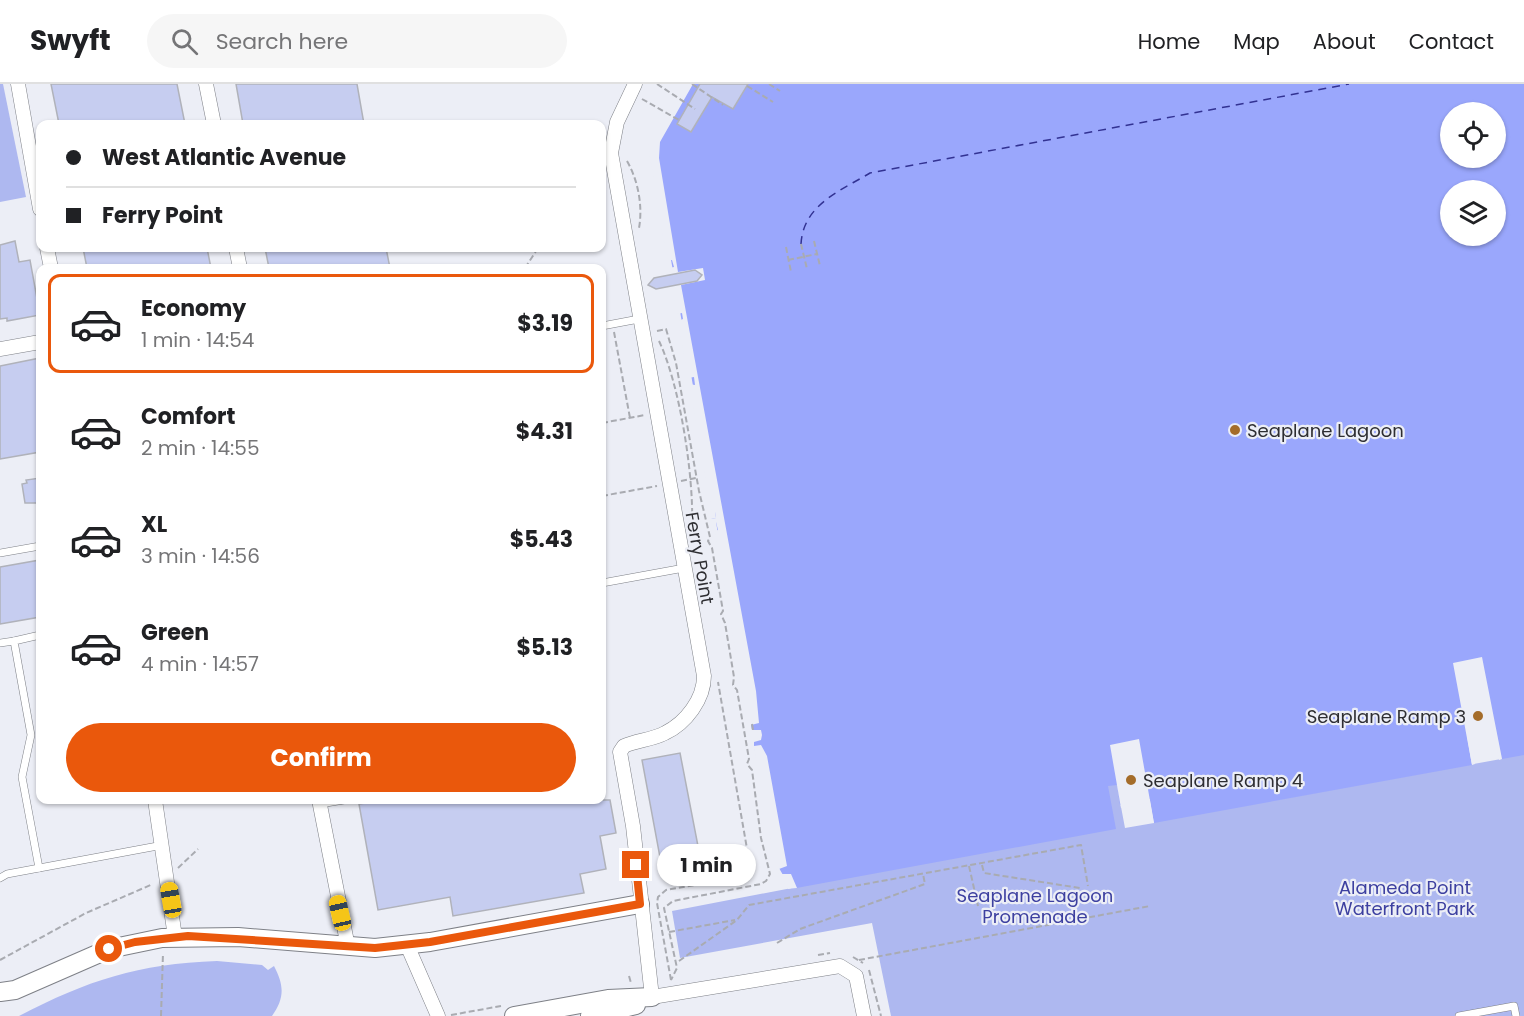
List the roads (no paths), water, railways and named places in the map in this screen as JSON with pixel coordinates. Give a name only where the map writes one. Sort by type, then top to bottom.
[{"type":"street","points":[[18,84],[36,186]]},
{"type":"street","points":[[206,84],[213,120]]},
{"type":"street","name":"Ferry Point","points":[[633,88],[617,122],[611,153],[704,686],[688,714],[677,725],[664,734],[624,746],[620,752],[633,826],[652,998]]},
{"type":"street","points":[[0,349],[36,343]]},
{"type":"street","points":[[156,804],[168,875],[169,938]]},
{"type":"street","points":[[320,804],[348,947]]},
{"type":"street","points":[[0,992],[15,990],[109,949],[169,938],[238,937],[348,947],[407,945],[640,904]]},
{"type":"street","points":[[407,945],[438,1016]]},
{"type":"street","points":[[514,1016],[608,999],[652,998],[840,966],[856,976],[864,1016]]},
{"type":"street","points":[[590,1016],[632,1007],[652,998]]},
{"type":"lane","points":[[606,325],[639,319]]},
{"type":"lane","points":[[0,553],[36,547]]},
{"type":"lane","points":[[606,582],[684,568]]},
{"type":"lane","points":[[0,643],[36,636]]},
{"type":"lane","points":[[14,640],[31,735],[22,777],[39,868]]},
{"type":"lane","points":[[0,878],[7,874],[163,845]]},
{"type":"lane","points":[[1458,1016],[1514,1006],[1516,1016]]},
{"type":"place","name":"Seaplane Lagoon","points":[[1235,430]]},
{"type":"place","name":"Seaplane Ramp 3","points":[[1478,716]]},
{"type":"place","name":"Seaplane Ramp 4","points":[[1131,780]]},
{"type":"park label","name":"Alameda Point Waterfront Park","points":[[1405,897]]},
{"type":"park label","name":"Seaplane Lagoon Promenade","points":[[1035,905]]}]
